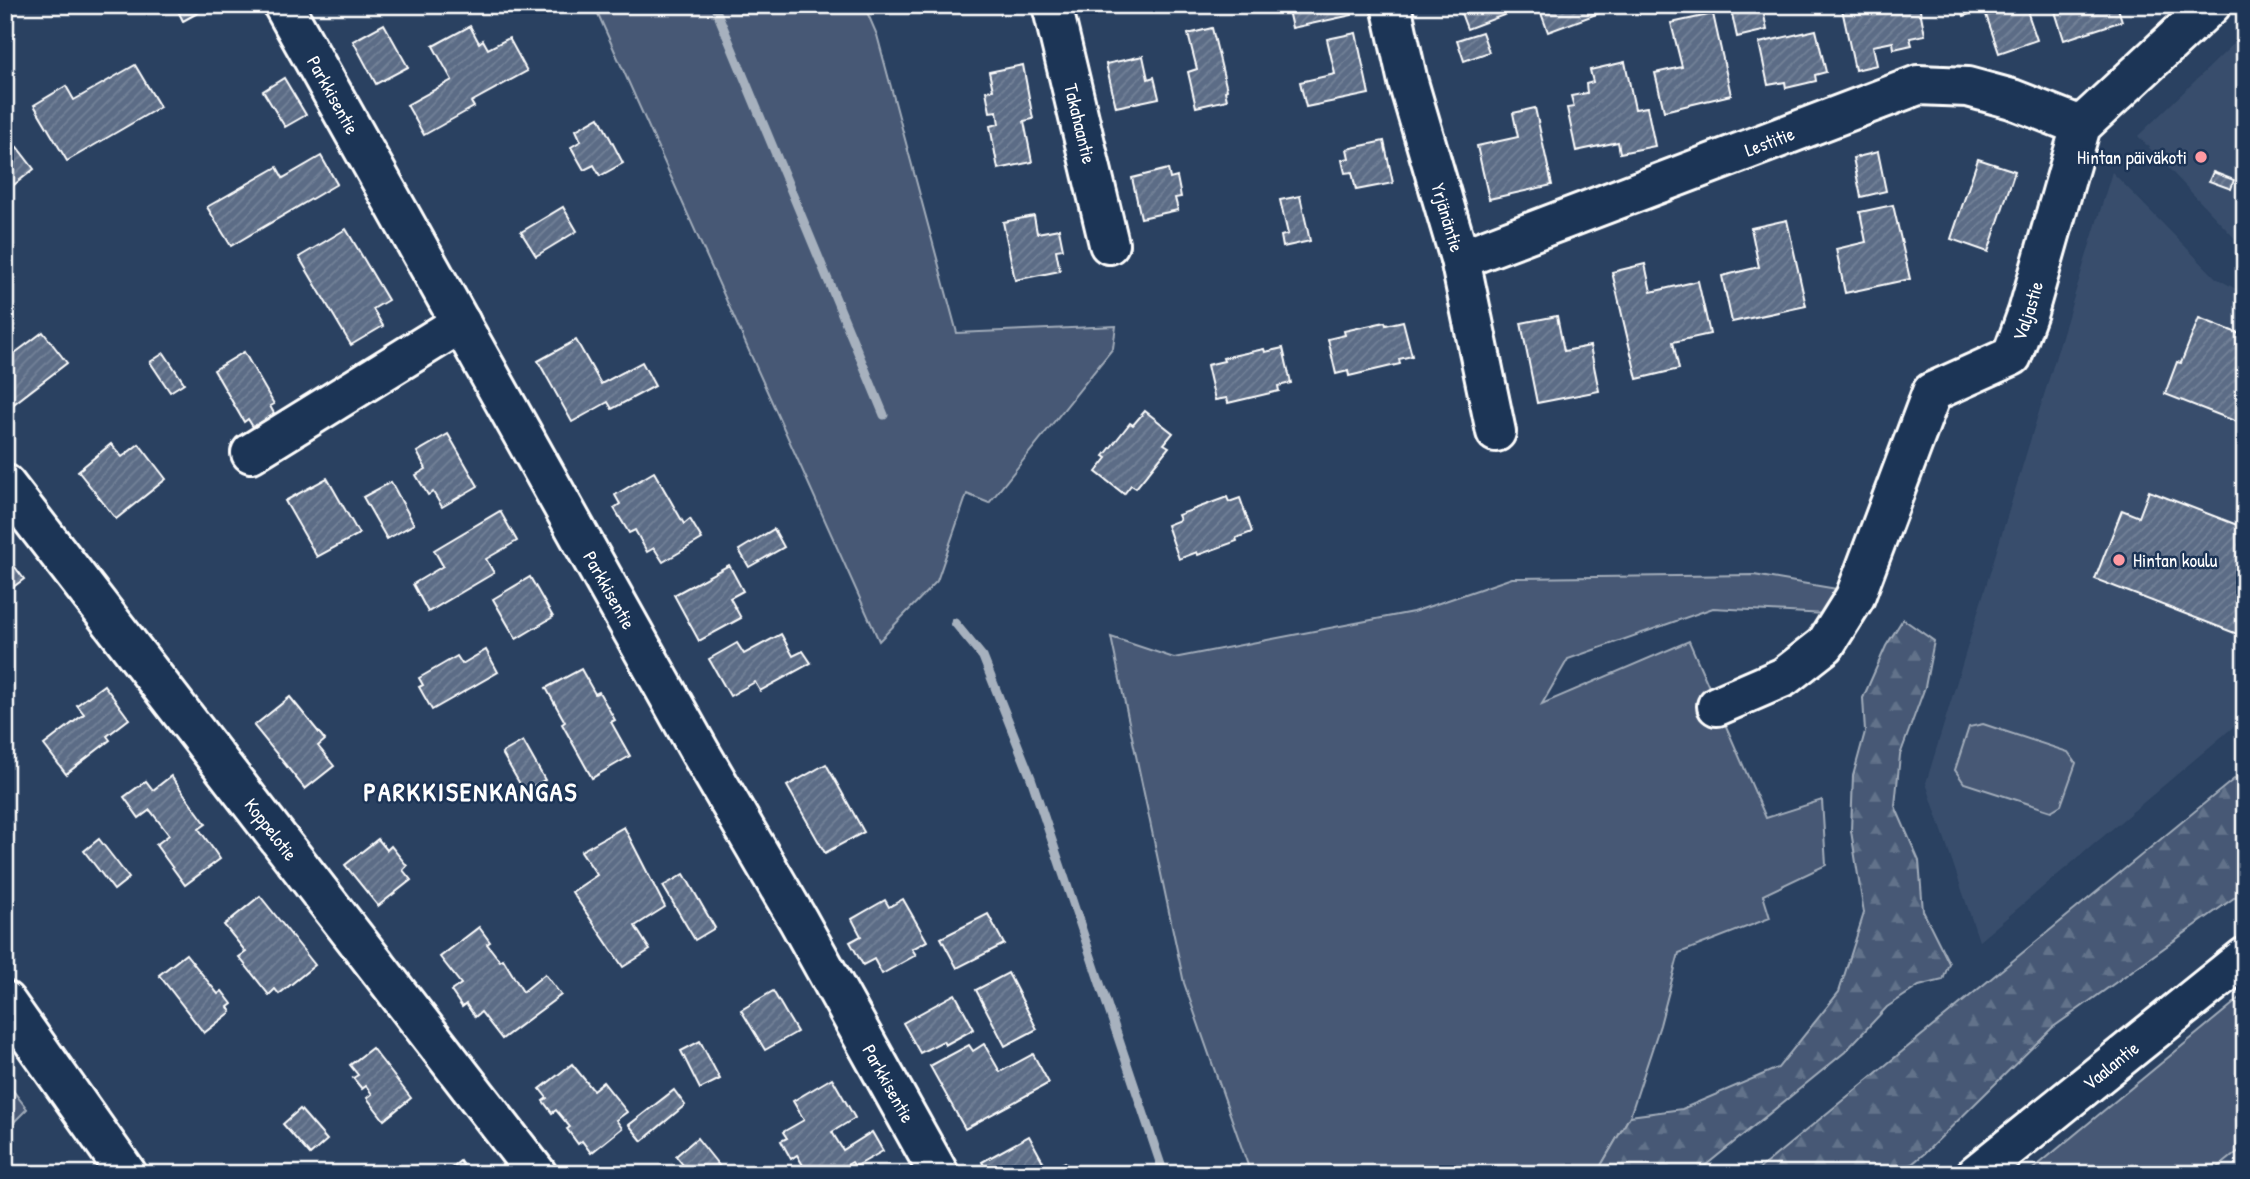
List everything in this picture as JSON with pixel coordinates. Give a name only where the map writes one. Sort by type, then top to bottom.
[{"type":"street","name":"Parkkisentie","points":[[283,5],[939,1174]]},
{"type":"street","name":"Takahaantie","points":[[1052,5],[1109,244]]},
{"type":"street","name":"Yrjänäntie","points":[[1391,5],[1408,82],[1460,259],[1496,432]]},
{"type":"street","points":[[2081,126],[2211,5]]},
{"type":"street","name":"Lestitie","points":[[1460,259],[1918,85],[1968,87],[2012,99],[2081,126]]},
{"type":"street","name":"Valjastie","points":[[1717,706],[1784,677],[1825,645],[1855,597],[1933,392],[2012,356],[2028,312],[2081,126]]},
{"type":"street","points":[[251,453],[461,323]]},
{"type":"street","name":"Koppelotie","points":[[5,484],[537,1174]]},
{"type":"street","name":"Vaalantie","points":[[1976,1174],[2245,957]]},
{"type":"street","points":[[5,1001],[127,1174]]},
{"type":"shaded area","name":"Hintan päiväkoti","points":[[2245,33],[2245,249],[2138,136]]},
{"type":"shaded area","name":"Hintan koulu","points":[[2112,172],[2216,278],[2245,294],[2245,717],[1979,941],[1926,783]]},
{"type":"shaded area","points":[[2245,1146],[2245,1174],[2210,1174]]},
{"type":"green space","points":[[594,5],[864,5],[877,35],[957,333],[1116,326],[1113,348],[989,503],[967,494],[937,581],[879,641]]},
{"type":"green space","points":[[1754,575],[1837,589],[1826,614],[1713,608],[1568,659],[1542,704],[1689,641],[1766,818],[1822,800],[1826,865],[1763,895],[1770,918],[1679,953],[1660,1025],[1630,1116],[1596,1174],[1251,1174],[1184,983],[1111,637],[1174,658],[1413,612],[1512,578]]},
{"type":"green space","points":[[1903,619],[1934,641],[1925,687],[1900,755],[1895,806],[1919,861],[1923,911],[1949,963],[1943,980],[1919,986],[1887,1007],[1845,1052],[1695,1174],[1596,1174],[1630,1116],[1682,1109],[1778,1068],[1839,992],[1864,913],[1851,831],[1853,776],[1865,732],[1863,698],[1886,646]]},
{"type":"green space","points":[[1983,724],[2068,752],[2076,763],[2061,805],[2051,811],[1964,783],[1955,770],[1969,727]]},
{"type":"green space","points":[[2245,770],[2245,890],[2052,1028],[1925,1153],[1900,1174],[1753,1174]]},
{"type":"green space","points":[[2245,994],[2245,1146],[2210,1174],[2027,1174]]},
{"type":"green space","points":[[5,1080],[27,1109],[5,1131]]},
{"type":"building","points":[[175,5],[212,5],[183,21]]},
{"type":"building","points":[[1350,5],[1352,15],[1292,28],[1287,6]]},
{"type":"building","points":[[1458,5],[1519,5],[1520,9],[1467,29]]},
{"type":"building","points":[[1538,5],[1599,5],[1602,12],[1548,32]]},
{"type":"building","points":[[1730,5],[1762,5],[1767,30],[1737,37]]},
{"type":"building","points":[[1855,5],[1919,5],[1925,35],[1910,38],[1912,45],[1894,49],[1893,42],[1873,46],[1877,65],[1855,70],[1842,9]]},
{"type":"building","points":[[1960,5],[2025,5],[2037,40],[1999,53],[1984,9],[1964,16]]},
{"type":"building","points":[[2053,5],[2117,5],[2122,21],[2064,40]]},
{"type":"building","points":[[1713,14],[1731,95],[1664,111],[1655,73],[1682,67],[1671,23]]},
{"type":"building","points":[[384,24],[408,67],[376,84],[353,41]]},
{"type":"building","points":[[470,26],[479,43],[483,40],[488,49],[509,38],[527,71],[471,102],[474,107],[424,135],[407,105],[452,80],[433,46]]},
{"type":"building","points":[[1212,28],[1227,100],[1196,107],[1188,72],[1197,69],[1188,34]]},
{"type":"building","points":[[1816,30],[1826,72],[1815,75],[1816,81],[1786,88],[1785,82],[1768,85],[1759,43]]},
{"type":"building","points":[[1482,32],[1489,52],[1464,61],[1457,40]]},
{"type":"building","points":[[1356,33],[1369,94],[1306,107],[1300,82],[1335,74],[1327,39]]},
{"type":"building","points":[[1143,56],[1148,79],[1154,77],[1159,98],[1116,107],[1106,64]]},
{"type":"building","points":[[1625,62],[1635,109],[1647,107],[1655,146],[1620,153],[1618,142],[1576,151],[1567,108],[1574,107],[1571,96],[1587,93],[1586,84],[1593,82],[1590,70]]},
{"type":"building","points":[[135,65],[160,107],[67,161],[34,105],[66,86],[74,100]]},
{"type":"building","points":[[1023,65],[1033,119],[1024,121],[1032,162],[998,169],[990,126],[999,124],[997,111],[990,112],[986,91],[993,90],[989,72]]},
{"type":"building","points":[[284,78],[306,115],[285,127],[263,91]]},
{"type":"building","points":[[1535,108],[1552,185],[1489,199],[1477,146],[1518,137],[1513,113]]},
{"type":"building","points":[[599,117],[623,163],[600,176],[594,165],[584,170],[571,147],[581,141],[576,130]]},
{"type":"building","points":[[5,141],[13,150],[17,147],[34,169],[5,192]]},
{"type":"building","points":[[1384,141],[1393,183],[1356,190],[1352,172],[1345,173],[1342,160],[1349,158],[1347,149]]},
{"type":"building","points":[[1878,152],[1886,191],[1861,197],[1853,158]]},
{"type":"building","points":[[321,156],[337,184],[231,246],[207,207],[277,167],[283,178]]},
{"type":"building","points":[[1978,159],[2015,171],[1988,252],[1951,239]]},
{"type":"building","points":[[1168,169],[1170,179],[1177,177],[1181,197],[1175,198],[1178,210],[1141,218],[1132,178]]},
{"type":"building","points":[[2213,172],[2234,180],[2231,189],[2209,181]]},
{"type":"building","points":[[1300,196],[1310,241],[1283,247],[1281,236],[1288,234],[1280,200]]},
{"type":"building","points":[[1893,205],[1910,279],[1845,293],[1836,249],[1866,242],[1860,212]]},
{"type":"building","points":[[563,207],[577,231],[536,256],[521,232]]},
{"type":"building","points":[[1034,216],[1037,233],[1059,229],[1063,249],[1056,250],[1060,271],[1015,280],[1003,222]]},
{"type":"building","points":[[1787,220],[1806,306],[1732,322],[1722,276],[1759,267],[1751,228]]},
{"type":"building","points":[[346,229],[388,300],[373,309],[383,326],[351,345],[299,257]]},
{"type":"building","points":[[1645,264],[1651,292],[1698,281],[1710,334],[1673,342],[1679,369],[1637,379],[1612,272]]},
{"type":"building","points":[[1557,316],[1564,351],[1590,346],[1599,391],[1537,403],[1521,323]]},
{"type":"building","points":[[2199,318],[2245,336],[2245,425],[2165,394],[2177,362],[2181,363]]},
{"type":"building","points":[[1403,321],[1412,356],[1399,359],[1400,364],[1349,376],[1348,371],[1336,374],[1328,339],[1345,335],[1344,331]]},
{"type":"building","points":[[43,332],[67,363],[11,406],[5,398],[5,349],[11,356]]},
{"type":"building","points":[[576,340],[601,384],[642,362],[655,386],[612,409],[608,402],[572,422],[538,361]]},
{"type":"building","points":[[1283,348],[1291,383],[1278,386],[1279,391],[1228,403],[1227,398],[1215,400],[1207,365],[1224,361],[1223,358],[1264,349],[1265,352]]},
{"type":"building","points":[[244,352],[274,404],[270,406],[275,415],[253,427],[248,419],[244,422],[214,370]]},
{"type":"building","points":[[164,353],[184,383],[170,392],[150,362]]},
{"type":"building","points":[[1145,411],[1173,433],[1164,444],[1169,447],[1136,488],[1131,485],[1124,494],[1096,472],[1107,458],[1104,456],[1130,423],[1133,425]]},
{"type":"building","points":[[448,434],[478,486],[442,507],[433,492],[428,495],[416,475],[426,469],[417,452]]},
{"type":"building","points":[[111,444],[122,457],[139,444],[166,479],[116,519],[78,471]]},
{"type":"building","points":[[654,472],[684,524],[690,519],[702,539],[663,562],[654,548],[647,552],[635,530],[629,533],[614,508],[620,504],[615,495]]},
{"type":"building","points":[[327,478],[359,534],[317,557],[285,501]]},
{"type":"building","points":[[391,482],[414,524],[387,539],[363,497]]},
{"type":"building","points":[[2149,491],[2245,528],[2245,637],[2095,579],[2122,510],[2139,517]]},
{"type":"building","points":[[1227,497],[1229,502],[1240,498],[1252,532],[1236,538],[1237,541],[1179,559],[1167,525],[1180,520],[1178,515]]},
{"type":"building","points":[[500,511],[517,541],[486,559],[494,573],[428,612],[413,584],[443,566],[434,550]]},
{"type":"building","points":[[774,529],[784,547],[749,567],[739,550]]},
{"type":"building","points":[[729,565],[743,591],[730,598],[741,618],[699,641],[674,595]]},
{"type":"building","points":[[15,567],[24,579],[5,593],[5,575]]},
{"type":"building","points":[[530,577],[553,617],[516,639],[493,599]]},
{"type":"building","points":[[781,634],[793,656],[803,651],[811,663],[760,691],[755,682],[730,696],[709,659],[737,643],[744,654]]},
{"type":"building","points":[[486,650],[498,672],[432,710],[419,687],[423,685],[419,678],[457,656],[462,664]]},
{"type":"building","points":[[581,669],[595,694],[599,692],[615,720],[611,722],[630,756],[592,778],[562,724],[565,722],[546,688]]},
{"type":"building","points":[[104,685],[129,719],[107,736],[110,740],[66,774],[44,745],[84,714],[77,705]]},
{"type":"building","points":[[290,697],[325,740],[318,746],[334,766],[305,789],[254,726]]},
{"type":"building","points":[[523,741],[545,780],[524,791],[502,753]]},
{"type":"building","points":[[826,764],[864,832],[825,853],[787,786]]},
{"type":"building","points":[[171,776],[206,824],[199,829],[220,859],[185,885],[156,845],[169,835],[150,810],[139,818],[124,797],[146,781],[153,790]]},
{"type":"building","points":[[624,827],[665,907],[635,926],[650,950],[623,967],[572,892],[597,875],[581,851]]},
{"type":"building","points":[[99,839],[129,878],[114,890],[84,851]]},
{"type":"building","points":[[378,839],[387,850],[391,846],[407,866],[403,870],[411,880],[378,906],[345,865]]},
{"type":"building","points":[[684,874],[715,928],[695,940],[663,886]]},
{"type":"building","points":[[260,896],[315,965],[279,994],[275,989],[269,995],[239,957],[246,952],[224,925]]},
{"type":"building","points":[[903,899],[927,941],[912,949],[916,955],[882,974],[874,959],[863,965],[850,942],[861,936],[852,919],[885,900],[889,907]]},
{"type":"building","points":[[988,914],[1004,944],[957,968],[941,938]]},
{"type":"building","points":[[479,927],[490,942],[487,944],[500,961],[503,959],[523,992],[545,974],[561,995],[502,1039],[481,1012],[475,1017],[466,1004],[462,1007],[451,991],[461,984],[440,957]]},
{"type":"building","points":[[186,954],[218,994],[222,991],[232,1004],[228,1007],[231,1012],[204,1033],[159,975]]},
{"type":"building","points":[[1008,973],[1037,1029],[1005,1046],[976,990]]},
{"type":"building","points":[[773,991],[797,1032],[765,1050],[741,1010]]},
{"type":"building","points":[[955,994],[974,1029],[945,1045],[943,1041],[920,1053],[903,1023]]},
{"type":"building","points":[[700,1041],[720,1079],[700,1089],[681,1051]]},
{"type":"building","points":[[984,1044],[1000,1072],[1033,1054],[1049,1083],[965,1129],[930,1066],[969,1045],[973,1051]]},
{"type":"building","points":[[372,1048],[411,1098],[384,1120],[367,1098],[372,1094],[366,1086],[362,1089],[353,1078],[358,1075],[350,1065]]},
{"type":"building","points":[[572,1064],[593,1090],[603,1082],[627,1112],[616,1120],[622,1128],[591,1153],[582,1141],[578,1144],[567,1129],[570,1127],[556,1110],[552,1113],[543,1101],[547,1098],[540,1089]]},
{"type":"building","points":[[832,1078],[855,1118],[832,1132],[843,1150],[872,1132],[883,1151],[855,1167],[852,1162],[832,1174],[808,1174],[797,1155],[791,1159],[781,1141],[787,1138],[783,1132],[804,1120],[793,1101]]},
{"type":"building","points":[[674,1090],[685,1105],[642,1141],[629,1125]]},
{"type":"building","points":[[300,1109],[327,1140],[310,1155],[283,1124]]},
{"type":"building","points":[[1029,1136],[1048,1171],[1065,1162],[1071,1174],[988,1174],[982,1162]]},
{"type":"building","points":[[697,1138],[721,1168],[714,1174],[690,1174],[676,1156]]},
{"type":"building","points":[[460,1161],[469,1174],[444,1174]]},
{"type":"waterway","points":[[714,5],[884,415]]},
{"type":"waterway","points":[[955,623],[983,657],[1031,778],[1164,1174]]},
{"type":"place","name":"Hintan päiväkoti","points":[[2201,157]]},
{"type":"place","name":"Hintan koulu","points":[[2119,560]]},
{"type":"district","name":"PARKKISENKANGAS","points":[[471,791]]}]
